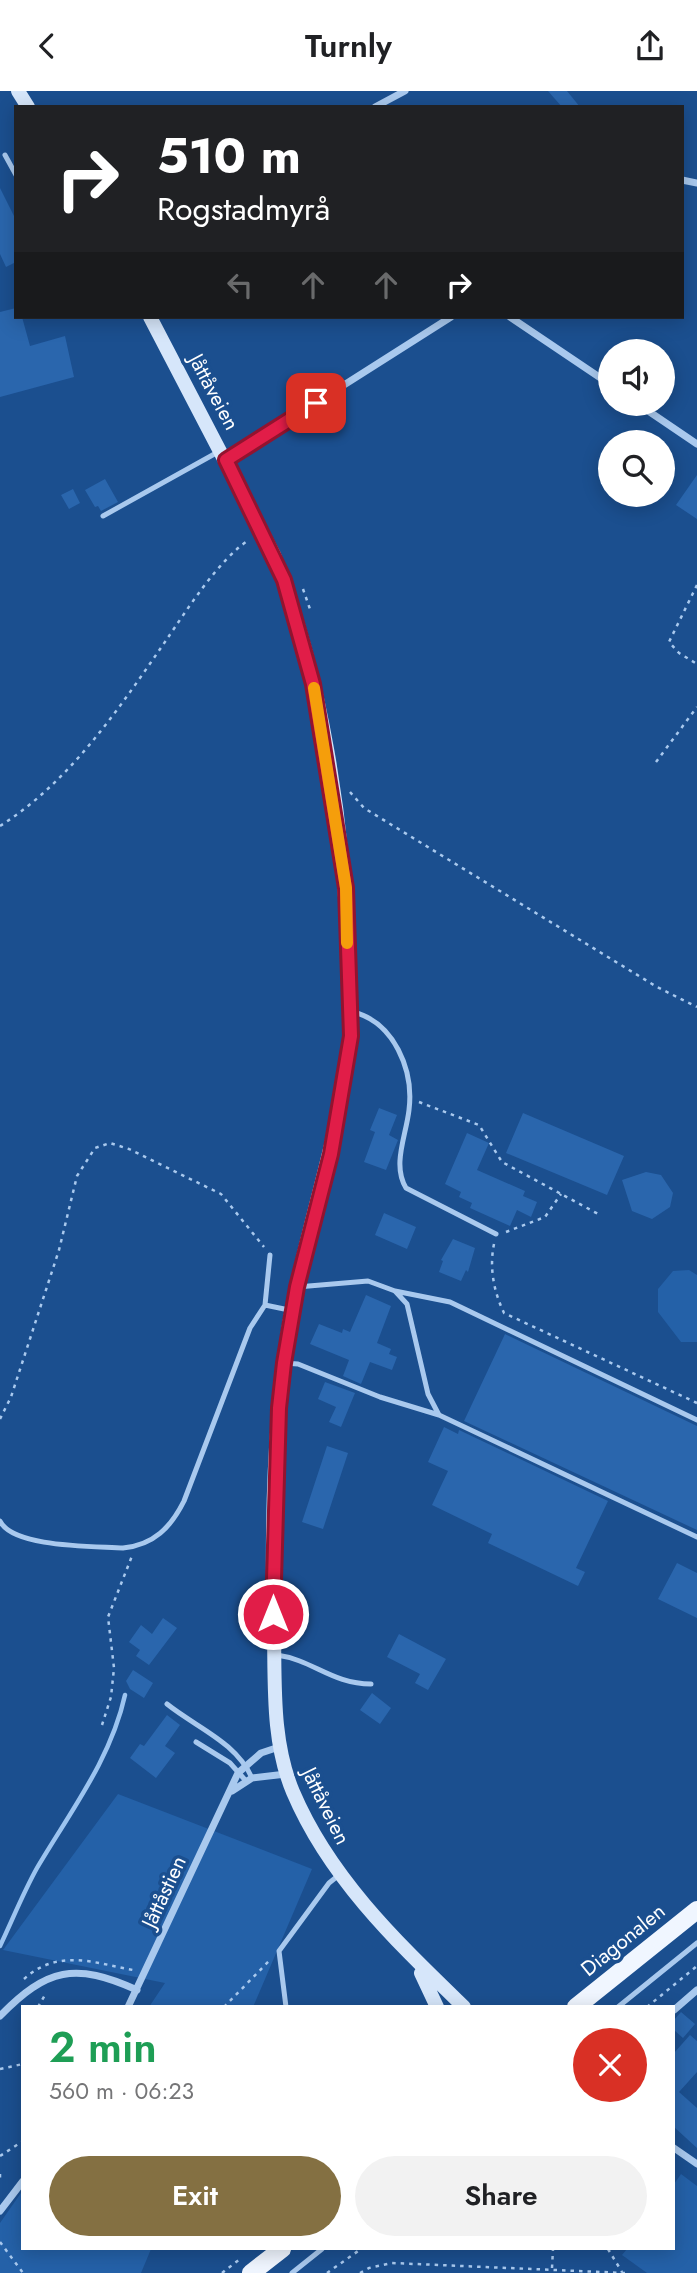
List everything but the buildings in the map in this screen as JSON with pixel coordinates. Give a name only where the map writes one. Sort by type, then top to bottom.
[{"type":"main road","name":"Jåttåveien","points":[[151,319],[223,455],[284,580],[313,684],[346,888],[351,1036],[331,1154],[297,1287],[284,1363],[273,1581],[279,1747],[286,1774],[305,1819],[339,1875],[404,1949],[462,2005]]},
{"type":"main road","name":"Diagonalen","points":[[578,2005],[697,1910]]},
{"type":"main road","name":"Jåttåveien","points":[[404,1949],[429,1986],[436,2005]]},
{"type":"main road","points":[[247,2265],[280,2250]]},
{"type":"street","points":[[379,105],[405,91]]},
{"type":"street","points":[[223,455],[448,319]]},
{"type":"street","points":[[513,319],[598,377]]},
{"type":"street","points":[[656,416],[697,444]]},
{"type":"street","name":"Jåttåstien","points":[[129,2005],[232,1791],[238,1773],[261,1753],[279,1747]]},
{"type":"street","name":"Jåttåstien","points":[[232,1791],[249,1780],[286,1774]]},
{"type":"street","points":[[0,2016],[38,1983],[73,1972],[111,1978],[137,1990]]},
{"type":"street","points":[[675,2009],[697,1990]]},
{"type":"street","points":[[675,2149],[697,2164]]},
{"type":"street","points":[[0,2211],[21,2184]]},
{"type":"lane","points":[[5,155],[14,172]]},
{"type":"lane","name":"Jåttåveien","points":[[103,516],[223,455]]},
{"type":"lane","points":[[350,1011],[377,1021],[392,1039],[404,1067],[409,1097],[398,1175],[406,1188],[496,1234]]},
{"type":"lane","points":[[0,1521],[11,1534],[28,1539],[136,1547],[158,1536],[175,1518],[250,1328],[265,1304],[270,1255]]},
{"type":"lane","points":[[297,1287],[368,1282],[395,1291],[450,1302],[697,1420]]},
{"type":"lane","points":[[395,1291],[407,1304],[428,1394],[439,1415]]},
{"type":"lane","points":[[265,1304],[292,1311]]},
{"type":"lane","points":[[284,1363],[298,1364],[380,1397],[439,1415],[697,1537]]},
{"type":"lane","points":[[274,1655],[305,1661],[344,1682],[370,1684]]},
{"type":"lane","points":[[167,1704],[228,1745],[246,1764],[249,1780]]},
{"type":"lane","points":[[196,1742],[230,1763],[238,1773],[249,1780]]},
{"type":"lane","points":[[286,2005],[279,1951],[329,1883],[339,1875]]},
{"type":"lane","points":[[620,2005],[697,1943]]},
{"type":"lane","points":[[292,2273],[320,2250]]},
{"type":"path","points":[[0,826],[22,812],[78,758],[199,594],[244,543],[262,532]]},
{"type":"path","points":[[284,580],[304,589],[313,620]]},
{"type":"path","points":[[697,585],[669,642],[679,653],[697,664]]},
{"type":"path","points":[[656,762],[697,707]]},
{"type":"path","points":[[345,783],[352,798],[364,808],[657,987],[697,1007]]},
{"type":"path","points":[[409,1097],[479,1125],[502,1162],[600,1215]]},
{"type":"path","points":[[0,1419],[11,1397],[59,1250],[77,1176],[95,1148],[110,1143],[130,1149],[221,1194],[270,1255]]},
{"type":"path","points":[[561,1194],[545,1217],[517,1230],[496,1234],[491,1258],[495,1295],[504,1314],[697,1403]]},
{"type":"path","points":[[102,1725],[111,1697],[114,1668],[108,1617],[136,1547]]},
{"type":"path","points":[[226,2005],[279,1951]]},
{"type":"path","points":[[649,2005],[697,1966]]},
{"type":"path","points":[[39,2005],[47,1990]]},
{"type":"path","points":[[0,2069],[21,2064]]},
{"type":"path","points":[[0,2157],[21,2142]]},
{"type":"path","points":[[0,2173],[0,2182]]},
{"type":"path","points":[[0,2242],[23,2273]]},
{"type":"path","points":[[327,2273],[360,2250]]},
{"type":"path","points":[[552,2268],[553,2250]]},
{"type":"path","points":[[609,2250],[624,2272]]},
{"type":"path","points":[[360,2273],[392,2263],[422,2267],[552,2268],[624,2272]]},
{"type":"path","points":[[222,2273],[247,2265]]},
{"type":"shaded area","points":[[689,1270],[697,1275],[697,1342],[681,1342],[658,1312],[658,1289],[673,1271]]},
{"type":"shaded area","points":[[118,1794],[312,1869],[254,2005],[150,2005],[165,1983],[3,1950]]},
{"type":"shaded area","points":[[681,2174],[697,2186],[697,2273],[647,2273],[622,2255],[626,2250],[675,2250],[675,2183]]},
{"type":"shaded area","points":[[21,2193],[21,2250],[151,2250],[141,2273],[0,2273],[0,2223]]},
{"type":"waterway","points":[[0,1946],[37,1868],[100,1763],[119,1719],[125,1695]]},
{"type":"slow traffic","points":[[314,688],[346,888],[347,943]]},
{"type":"route","points":[[273,1614],[279,1408],[289,1324],[331,1154],[351,1036],[346,888],[313,684],[284,580],[226,460],[316,403]]}]
